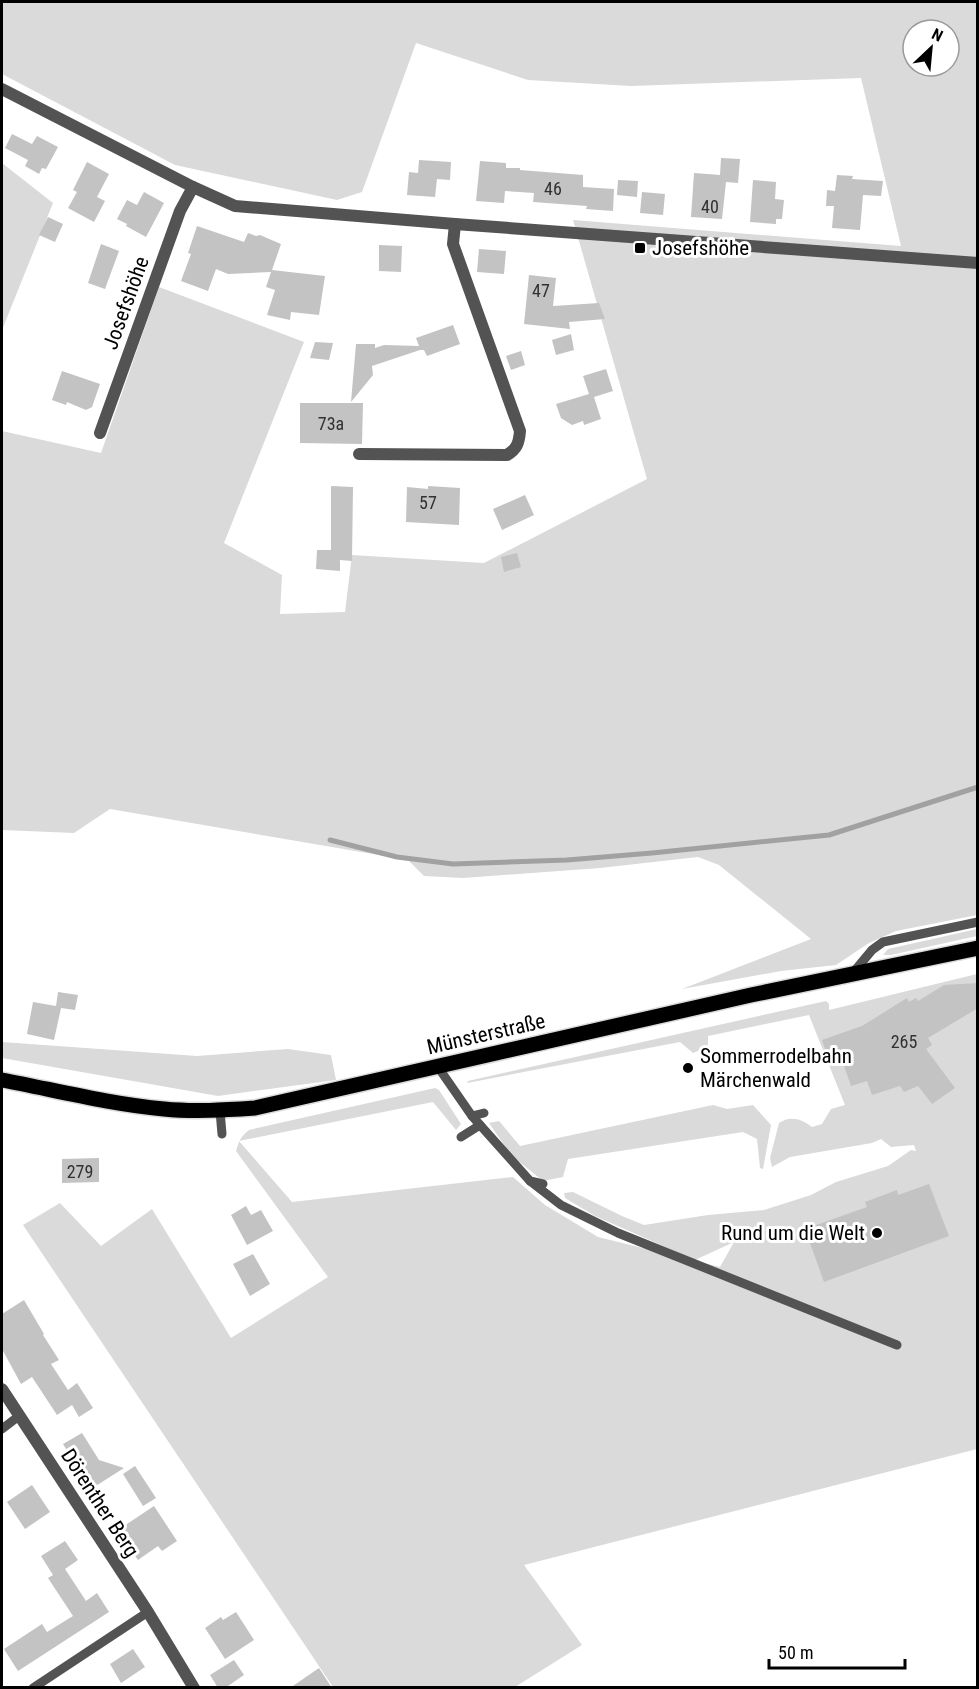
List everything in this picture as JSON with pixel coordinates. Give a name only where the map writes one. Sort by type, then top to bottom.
[{"type":"main road","name":"Münsterstraße","points":[[2,1080],[108,1101],[164,1109],[220,1111],[255,1108],[852,974],[978,948]]},
{"type":"street","points":[[2,89],[193,188],[234,206],[978,263]]},
{"type":"street","name":"Josefshöhe","points":[[100,433],[180,211],[193,188]]},
{"type":"street","points":[[359,454],[507,455],[516,449],[520,431],[453,244],[454,224]]},
{"type":"street","name":"Dörenther Berg","points":[[2,1389],[148,1612],[194,1688]]},
{"type":"lane","points":[[852,974],[872,950],[884,942],[978,921]]},
{"type":"lane","points":[[438,1067],[480,1125],[530,1181],[561,1205],[618,1233],[897,1345]]},
{"type":"lane","points":[[220,1111],[222,1134]]},
{"type":"lane","points":[[472,1116],[484,1113]]},
{"type":"lane","points":[[460,1137],[480,1125]]},
{"type":"lane","points":[[530,1181],[543,1184]]},
{"type":"lane","points":[[2,1429],[19,1416]]},
{"type":"lane","points":[[33,1688],[148,1612]]},
{"type":"shaded area","points":[[2,2],[977,2],[977,915],[896,931],[869,943],[836,965],[781,971],[682,989],[811,939],[719,865],[698,857],[600,868],[463,878],[424,876],[408,860],[110,809],[74,833],[2,830],[2,431],[101,453],[159,287],[304,342],[224,543],[282,575],[280,614],[345,612],[352,555],[484,563],[647,479],[573,220],[901,246],[861,78],[631,86],[528,80],[416,43],[362,192],[337,200],[175,165],[2,74]]},
{"type":"shaded area","points":[[2,163],[53,203],[2,330]]},
{"type":"shaded area","points":[[977,929],[977,936],[883,955],[888,949]]},
{"type":"shaded area","points":[[977,974],[977,1449],[524,1565],[582,1645],[515,1687],[333,1687],[23,1225],[60,1203],[101,1246],[152,1209],[231,1338],[328,1277],[236,1151],[239,1141],[292,1202],[513,1177],[545,1205],[598,1237],[720,1267],[734,1242],[695,1260],[595,1216],[565,1198],[564,1193],[573,1192],[644,1225],[708,1215],[764,1210],[811,1195],[836,1182],[888,1166],[911,1150],[916,1151],[914,1145],[891,1147],[881,1139],[872,1143],[790,1157],[772,1167],[770,1158],[779,1123],[787,1119],[796,1119],[812,1127],[822,1124],[831,1109],[845,1105],[809,1015],[708,1036],[708,1047],[693,1053],[680,1042],[467,1083],[468,1081],[826,1001],[829,1004],[829,1010]]},
{"type":"shaded area","points":[[2,1042],[197,1056],[288,1049],[331,1055],[336,1080],[218,1096],[2,1058]]},
{"type":"shaded area","points":[[435,1088],[439,1090],[461,1124],[456,1130],[433,1102],[240,1141],[249,1130]]},
{"type":"shaded area","points":[[713,1105],[727,1109],[753,1105],[771,1125],[763,1169],[760,1168],[757,1139],[743,1132],[568,1159],[563,1177],[543,1181],[511,1155],[489,1123],[499,1121],[520,1146]]},
{"type":"building","points":[[12,134],[32,144],[37,136],[58,147],[46,169],[42,168],[39,174],[25,166],[28,160],[5,148]]},
{"type":"building","points":[[721,158],[740,159],[738,183],[726,182],[722,219],[691,217],[694,173],[720,175]]},
{"type":"building","points":[[419,160],[451,162],[450,180],[437,179],[435,197],[407,195],[409,172],[418,173]]},
{"type":"building","points":[[480,161],[506,163],[506,168],[520,168],[520,170],[583,175],[583,187],[614,189],[613,211],[586,209],[587,206],[533,202],[534,193],[505,191],[504,203],[476,201]]},
{"type":"building","points":[[87,162],[109,174],[97,197],[105,201],[94,222],[68,208],[77,192],[73,190]]},
{"type":"building","points":[[837,175],[853,176],[852,179],[883,181],[881,196],[863,195],[860,230],[832,228],[834,206],[826,206],[827,190],[835,191]]},
{"type":"building","points":[[618,180],[638,181],[637,197],[617,195]]},
{"type":"building","points":[[753,180],[776,182],[775,199],[784,200],[782,219],[776,219],[776,224],[750,222]]},
{"type":"building","points":[[144,192],[164,203],[146,237],[117,219],[127,200],[137,205]]},
{"type":"building","points":[[642,192],[665,194],[663,215],[640,213]]},
{"type":"building","points":[[48,217],[63,224],[55,242],[39,235]]},
{"type":"building","points":[[197,226],[244,242],[248,233],[260,235],[281,244],[272,270],[325,276],[319,315],[291,312],[290,320],[267,315],[275,290],[266,287],[271,272],[228,274],[216,269],[208,291],[181,281],[191,254],[188,253]]},
{"type":"building","points":[[101,244],[119,251],[105,289],[88,283]]},
{"type":"building","points":[[379,245],[402,246],[401,272],[379,271]]},
{"type":"building","points":[[479,249],[506,251],[504,274],[477,272]]},
{"type":"building","points":[[529,275],[556,278],[553,306],[599,303],[605,319],[569,322],[570,329],[524,324]]},
{"type":"building","points":[[453,325],[460,344],[427,356],[424,350],[420,350],[372,366],[373,375],[351,402],[356,344],[375,344],[375,348],[384,345],[419,346],[416,338]]},
{"type":"building","points":[[571,334],[574,350],[556,355],[552,340]]},
{"type":"building","points":[[315,342],[333,343],[329,360],[310,358]]},
{"type":"building","points":[[521,351],[525,365],[511,370],[506,356]]},
{"type":"building","points":[[606,369],[613,391],[594,397],[601,419],[584,425],[583,421],[572,425],[561,418],[556,404],[589,394],[583,376]]},
{"type":"building","points":[[62,371],[100,384],[92,407],[86,410],[67,402],[66,405],[52,400]]},
{"type":"building","points":[[300,403],[363,403],[362,444],[300,443]]},
{"type":"building","points":[[331,486],[353,487],[352,561],[340,560],[340,571],[316,569],[317,550],[331,550]]},
{"type":"building","points":[[428,486],[460,488],[459,525],[406,522],[407,487],[428,489]]},
{"type":"building","points":[[525,495],[534,515],[502,530],[493,509]]},
{"type":"building","points":[[517,553],[521,567],[504,572],[501,557]]},
{"type":"building","points":[[978,983],[978,1008],[928,1038],[932,1045],[926,1049],[955,1088],[932,1104],[918,1086],[904,1092],[900,1086],[872,1095],[867,1081],[851,1086],[842,1060],[830,1064],[822,1040],[862,1026],[907,998],[909,1002],[916,998],[918,1001],[944,985]]},
{"type":"building","points":[[58,992],[78,995],[75,1010],[61,1008],[54,1040],[27,1034],[33,1002],[56,1006]]},
{"type":"building","points":[[99,1158],[99,1182],[62,1183],[62,1159]]},
{"type":"building","name":"Rund um die Welt","points":[[929,1184],[949,1236],[824,1282],[805,1229],[867,1207],[865,1202],[897,1190],[898,1195]]},
{"type":"building","points":[[246,1206],[251,1215],[261,1210],[273,1231],[247,1245],[231,1215]]},
{"type":"building","points":[[253,1254],[270,1284],[250,1296],[233,1264]]},
{"type":"building","points":[[24,1300],[59,1360],[51,1364],[68,1390],[77,1383],[93,1408],[79,1417],[72,1405],[57,1415],[32,1377],[21,1384],[2,1349],[2,1314]]},
{"type":"building","points":[[82,1433],[99,1460],[124,1468],[91,1489],[63,1444]]},
{"type":"building","points":[[135,1466],[156,1498],[143,1506],[123,1474]]},
{"type":"building","points":[[32,1485],[50,1512],[25,1529],[7,1502]]},
{"type":"building","points":[[154,1506],[177,1541],[162,1551],[158,1546],[138,1560],[129,1547],[132,1546],[118,1530]]},
{"type":"building","points":[[65,1541],[78,1560],[65,1569],[86,1601],[97,1593],[109,1612],[18,1671],[4,1649],[42,1624],[47,1632],[73,1616],[48,1578],[53,1575],[41,1556]]},
{"type":"building","points":[[236,1612],[254,1640],[225,1659],[205,1628],[221,1617],[223,1620]]},
{"type":"building","points":[[133,1649],[145,1667],[121,1683],[110,1664]]},
{"type":"building","points":[[234,1660],[244,1675],[225,1688],[218,1688],[210,1675]]},
{"type":"building","points":[[319,1668],[332,1688],[290,1688]]},
{"type":"waterway","points":[[330,840],[397,857],[453,864],[567,860],[829,835],[978,787]]},
{"type":"place","name":"Josefshöhe","points":[[640,248]]},
{"type":"place","name":"Sommerrodelbahn Märchenwald","points":[[688,1068]]},
{"type":"place","name":"Rund um die Welt","points":[[877,1233]]}]
